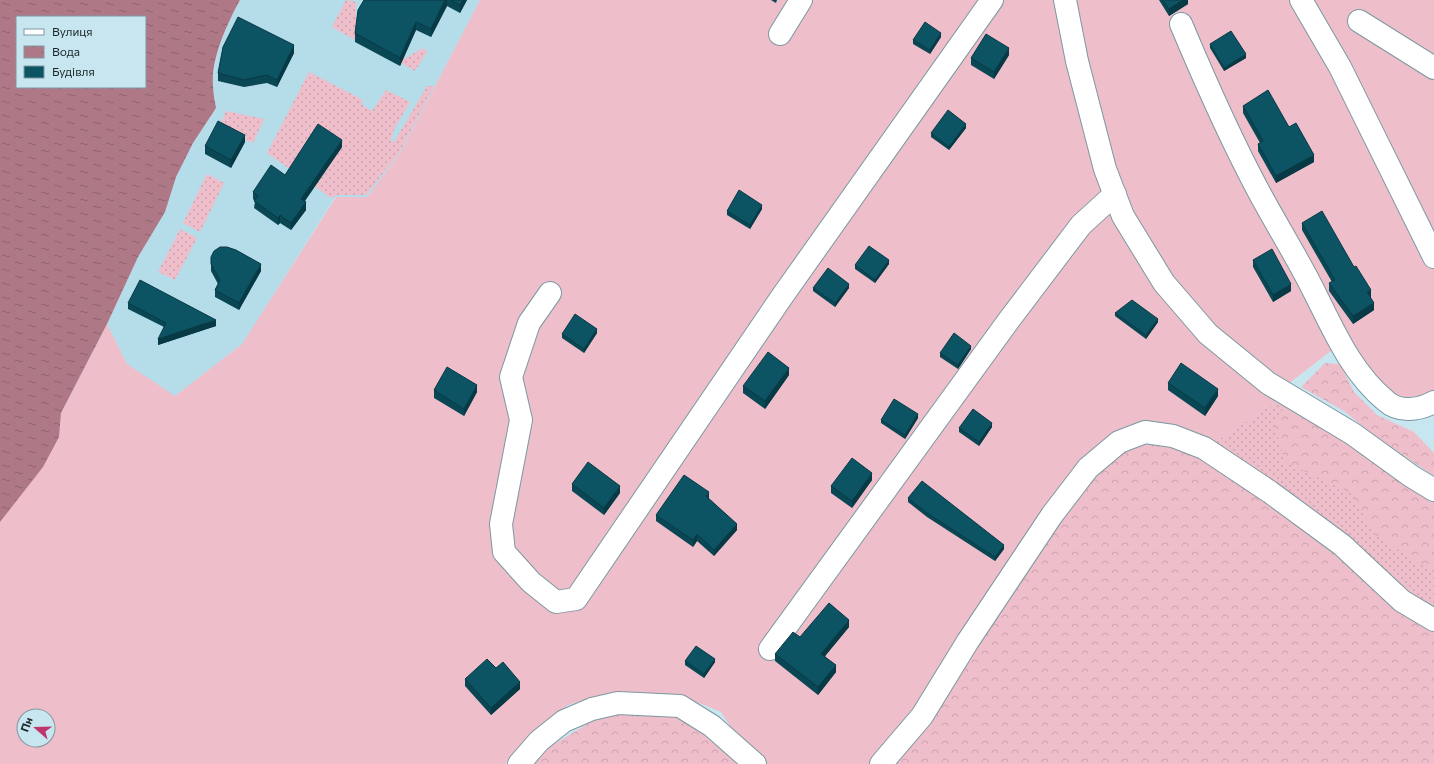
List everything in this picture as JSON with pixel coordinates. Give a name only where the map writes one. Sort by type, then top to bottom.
[{"type":"lane","points":[[780,34],[801,0]]},
{"type":"lane","points":[[550,293],[529,322],[511,377],[520,420],[501,524],[504,552],[531,582],[556,602],[576,599],[777,304],[992,0]]},
{"type":"lane","points":[[1065,0],[1076,60],[1105,169],[1123,216],[1164,283],[1208,334],[1268,383],[1353,434],[1410,476],[1434,490]]},
{"type":"lane","points":[[1301,0],[1340,67],[1434,257]]},
{"type":"lane","points":[[1359,21],[1434,68]]},
{"type":"lane","points":[[1181,24],[1209,89],[1259,192],[1306,275],[1335,336],[1365,380],[1386,402],[1400,409],[1424,407],[1434,402]]},
{"type":"lane","points":[[770,649],[1009,320],[1081,225],[1115,194]]},
{"type":"lane","points":[[881,764],[922,716],[968,641],[1052,515],[1088,468],[1119,442],[1145,432],[1173,436],[1204,448],[1270,492],[1342,544],[1402,601],[1434,620]]},
{"type":"lane","points":[[519,764],[539,741],[564,721],[592,709],[618,703],[680,706],[712,726],[756,764]]},
{"type":"shaded area","points":[[240,0],[480,0],[400,153],[367,197],[335,197],[242,344],[175,396],[127,364],[107,324],[138,257],[165,212],[176,177],[193,143],[216,108],[212,85],[218,50],[229,21]]},
{"type":"green space","points":[[346,0],[356,2],[356,31],[397,58],[406,58],[423,48],[427,52],[415,71],[396,60],[394,62],[332,27]]},
{"type":"green space","points":[[480,0],[1434,0],[1434,394],[1403,404],[1375,385],[1345,340],[1287,385],[1276,402],[1209,446],[1110,438],[914,716],[872,764],[766,764],[741,743],[721,712],[702,704],[639,694],[599,695],[568,705],[526,739],[505,764],[0,764],[0,522],[59,437],[61,413],[107,324],[127,364],[175,396],[242,344],[336,197],[367,197],[400,153]]},
{"type":"green space","points":[[309,72],[363,100],[361,104],[372,111],[386,90],[410,102],[395,128],[390,141],[394,142],[427,86],[434,86],[399,153],[366,195],[337,195],[331,198],[267,153]]},
{"type":"green space","points":[[226,111],[264,119],[253,143],[219,128]]},
{"type":"green space","points":[[207,174],[224,183],[200,232],[183,223]]},
{"type":"green space","points":[[180,229],[197,238],[175,280],[158,272]]},
{"type":"green space","points":[[1325,363],[1340,364],[1354,392],[1377,415],[1414,432],[1434,453],[1434,476],[1376,437],[1344,411],[1301,387]]},
{"type":"green space","points":[[1276,402],[1358,447],[1434,502],[1434,609],[1414,598],[1209,446]]},
{"type":"green space","points":[[1284,406],[1358,447],[1434,502],[1434,573],[1374,534],[1353,494],[1285,462],[1275,426]]},
{"type":"green space","points":[[1143,438],[1190,451],[1258,492],[1347,558],[1360,578],[1425,625],[1434,628],[1434,764],[887,764],[1074,492],[1118,451]]},
{"type":"green space","points":[[635,711],[677,715],[742,764],[532,764],[541,752],[594,720]]},
{"type":"water","points":[[0,0],[240,0],[225,30],[217,53],[213,75],[213,89],[216,108],[193,143],[176,177],[165,212],[138,257],[107,324],[61,413],[59,437],[43,467],[0,522]]},
{"type":"building","points":[[364,0],[445,0],[431,29],[416,22],[400,58],[355,33],[358,10]]},
{"type":"building","points":[[451,0],[463,0],[460,5]]},
{"type":"building","points":[[1163,0],[1183,0],[1169,9]]},
{"type":"building","points":[[238,17],[294,45],[277,80],[267,75],[244,80],[218,73],[223,47]]},
{"type":"building","points":[[925,22],[941,33],[930,50],[913,40]]},
{"type":"building","points":[[1231,31],[1246,54],[1224,68],[1210,44]]},
{"type":"building","points":[[986,34],[1009,48],[994,72],[971,58]]},
{"type":"building","points":[[1268,90],[1289,127],[1296,123],[1314,155],[1276,176],[1258,144],[1263,141],[1243,106]]},
{"type":"building","points":[[948,110],[966,124],[949,147],[931,133]]},
{"type":"building","points":[[218,121],[245,135],[231,160],[205,146]]},
{"type":"building","points":[[318,124],[342,140],[301,199],[306,202],[291,223],[280,215],[278,218],[254,201],[258,196],[253,192],[271,165],[285,175]]},
{"type":"building","points":[[739,190],[762,205],[750,225],[727,211]]},
{"type":"building","points":[[1322,211],[1354,267],[1356,266],[1371,290],[1367,292],[1374,303],[1353,316],[1329,283],[1335,280],[1302,223]]},
{"type":"building","points":[[869,246],[889,260],[875,280],[855,265]]},
{"type":"building","points":[[220,247],[227,247],[236,250],[261,264],[239,303],[215,290],[220,280],[211,264],[211,257],[214,251]]},
{"type":"building","points":[[1272,249],[1291,284],[1273,295],[1253,260]]},
{"type":"building","points":[[828,268],[849,284],[835,303],[813,288]]},
{"type":"building","points":[[140,280],[216,320],[158,339],[166,323],[128,303]]},
{"type":"building","points":[[1132,300],[1158,319],[1146,335],[1115,313]]},
{"type":"building","points":[[575,314],[597,329],[584,349],[562,334]]},
{"type":"building","points":[[954,333],[971,346],[958,365],[940,353]]},
{"type":"building","points":[[768,352],[789,368],[765,401],[743,386]]},
{"type":"building","points":[[1181,363],[1218,389],[1205,408],[1168,383]]},
{"type":"building","points":[[447,367],[477,385],[464,409],[434,390]]},
{"type":"building","points":[[894,399],[918,414],[905,435],[881,420]]},
{"type":"building","points":[[973,409],[992,423],[979,442],[959,428]]},
{"type":"building","points":[[852,458],[872,473],[852,501],[831,486]]},
{"type":"building","points":[[588,462],[620,486],[604,508],[572,484]]},
{"type":"building","points":[[684,475],[709,492],[706,496],[737,524],[714,550],[697,534],[693,540],[656,515]]},
{"type":"building","points":[[922,481],[1004,545],[995,557],[927,513],[908,498]]},
{"type":"building","points":[[829,603],[849,620],[821,654],[836,665],[818,687],[775,654],[793,632],[800,637]]},
{"type":"building","points":[[696,646],[715,659],[704,674],[685,661]]},
{"type":"building","points":[[487,659],[496,668],[503,662],[520,682],[491,708],[465,679]]}]
